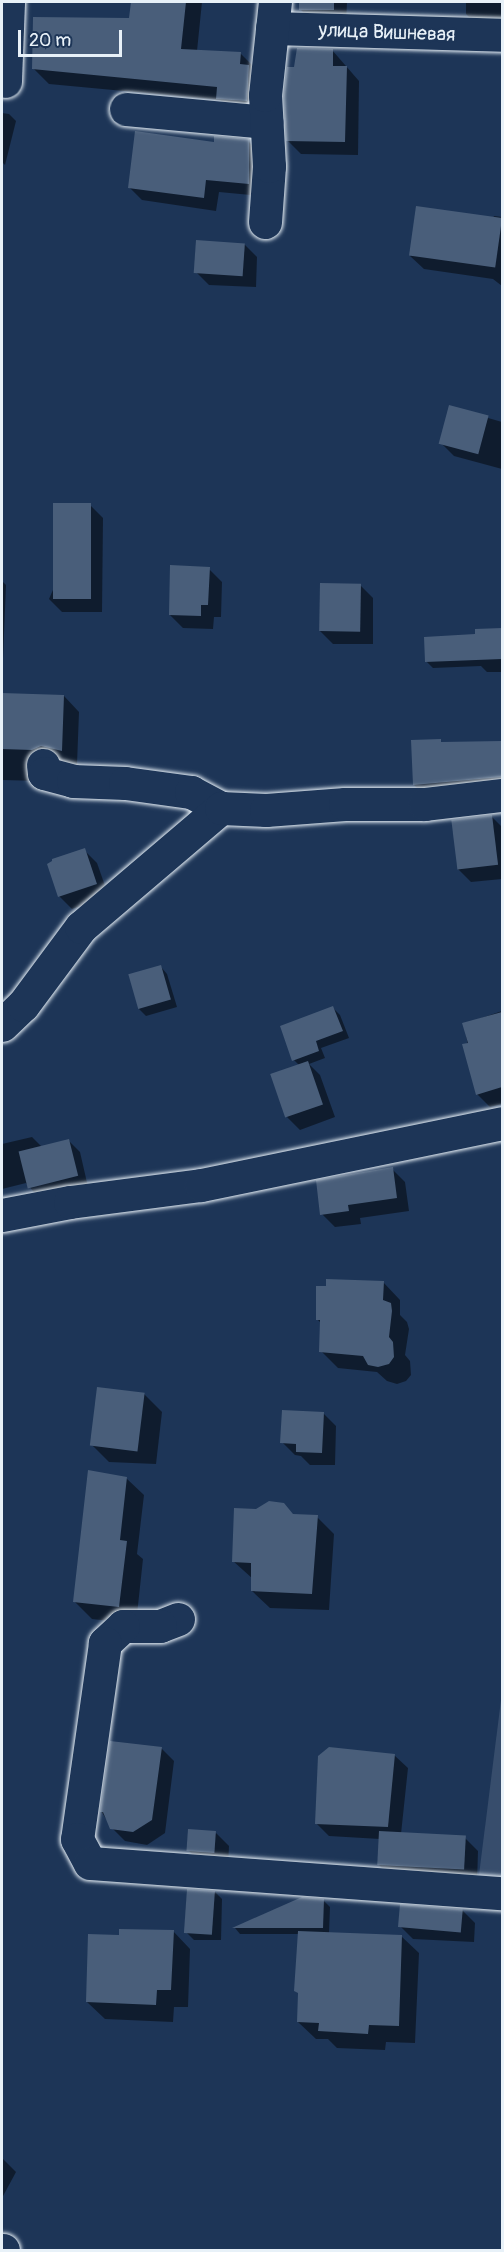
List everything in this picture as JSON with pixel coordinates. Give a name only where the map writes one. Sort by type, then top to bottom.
[{"type":"street","points":[[5,81],[8,2]]},
{"type":"street","points":[[265,222],[269,166],[265,95],[274,15]]},
{"type":"street","name":"улица Вишневая","points":[[274,15],[502,35]]},
{"type":"street","points":[[126,109],[266,122]]},
{"type":"street","points":[[43,765],[44,773],[73,781],[125,783],[191,792],[221,808],[266,810],[345,804],[425,804],[502,795]]},
{"type":"street","points":[[2,1025],[23,1005],[81,927],[221,808]]},
{"type":"street","points":[[2,1215],[70,1202],[201,1185],[502,1123]]},
{"type":"street","points":[[178,1619],[160,1626],[123,1626],[105,1643],[77,1839],[90,1863],[502,1893]]},
{"type":"shaded area","points":[[502,1692],[502,1877],[479,1875]]},
{"type":"building","points":[[131,2],[186,2],[181,49],[241,52],[240,64],[249,65],[247,101],[216,99],[217,87],[32,69],[33,17],[129,18]]},
{"type":"building","points":[[299,2],[334,2],[334,10],[299,10]]},
{"type":"building","points":[[297,48],[333,49],[333,66],[347,66],[345,142],[286,141],[284,95],[287,67],[294,67]]},
{"type":"building","points":[[135,131],[214,142],[214,136],[249,139],[249,184],[206,180],[204,198],[128,188]]},
{"type":"building","points":[[416,206],[502,218],[495,268],[409,256]]},
{"type":"building","points":[[196,240],[245,243],[243,276],[194,273]]},
{"type":"building","points":[[449,405],[489,416],[478,454],[439,444]]},
{"type":"building","points":[[53,503],[91,503],[91,599],[53,599]]},
{"type":"building","points":[[170,565],[210,567],[208,605],[201,605],[201,616],[169,615]]},
{"type":"building","points":[[320,583],[361,584],[360,632],[319,631]]},
{"type":"building","points":[[502,628],[502,659],[425,662],[424,637],[475,634],[475,629]]},
{"type":"building","points":[[2,693],[64,695],[62,751],[41,746],[32,750],[2,749]]},
{"type":"building","points":[[441,739],[441,742],[502,741],[502,777],[413,785],[411,740]]},
{"type":"building","points":[[492,815],[498,865],[457,870],[451,820]]},
{"type":"building","points":[[85,848],[97,884],[58,897],[47,864],[52,859]]},
{"type":"building","points":[[161,965],[171,1000],[138,1009],[128,974]]},
{"type":"building","points":[[333,1006],[343,1031],[316,1041],[319,1051],[292,1061],[280,1026]]},
{"type":"building","points":[[502,1012],[502,1087],[476,1095],[462,1044],[468,1043],[462,1023]]},
{"type":"building","points":[[308,1061],[323,1104],[285,1118],[270,1074]]},
{"type":"building","points":[[69,1139],[78,1176],[28,1188],[19,1152]]},
{"type":"building","points":[[393,1167],[397,1198],[348,1205],[349,1211],[320,1215],[316,1180]]},
{"type":"building","points":[[326,1279],[384,1281],[383,1300],[391,1303],[392,1311],[389,1337],[393,1342],[394,1357],[389,1364],[378,1367],[368,1365],[363,1356],[319,1352],[320,1320],[316,1320],[316,1286],[326,1286]]},
{"type":"building","points":[[97,1387],[145,1393],[137,1451],[90,1446]]},
{"type":"building","points":[[282,1410],[324,1412],[322,1453],[296,1452],[296,1444],[280,1443]]},
{"type":"building","points":[[88,1470],[127,1477],[120,1540],[127,1541],[119,1607],[73,1602]]},
{"type":"building","points":[[269,1501],[284,1503],[293,1514],[318,1515],[312,1594],[251,1591],[251,1563],[232,1562],[234,1508],[256,1509]]},
{"type":"building","points":[[110,1741],[162,1747],[152,1820],[133,1832],[110,1829],[103,1812],[100,1812]]},
{"type":"building","points":[[329,1747],[395,1754],[388,1827],[315,1824],[318,1756]]},
{"type":"building","points":[[188,1829],[216,1831],[214,1853],[186,1851]]},
{"type":"building","points":[[379,1831],[466,1836],[464,1870],[377,1865]]},
{"type":"building","points":[[187,1889],[215,1891],[212,1935],[184,1933]]},
{"type":"building","points":[[302,1897],[324,1899],[323,1928],[232,1928]]},
{"type":"building","points":[[400,1904],[463,1909],[461,1932],[398,1927]]},
{"type":"building","points":[[119,1929],[174,1930],[171,1990],[157,1990],[156,2005],[86,2002],[88,1934],[119,1935]]},
{"type":"building","points":[[298,1931],[402,1935],[399,2026],[369,2025],[368,2034],[318,2031],[319,2023],[297,2022],[298,1993],[294,1991]]}]
